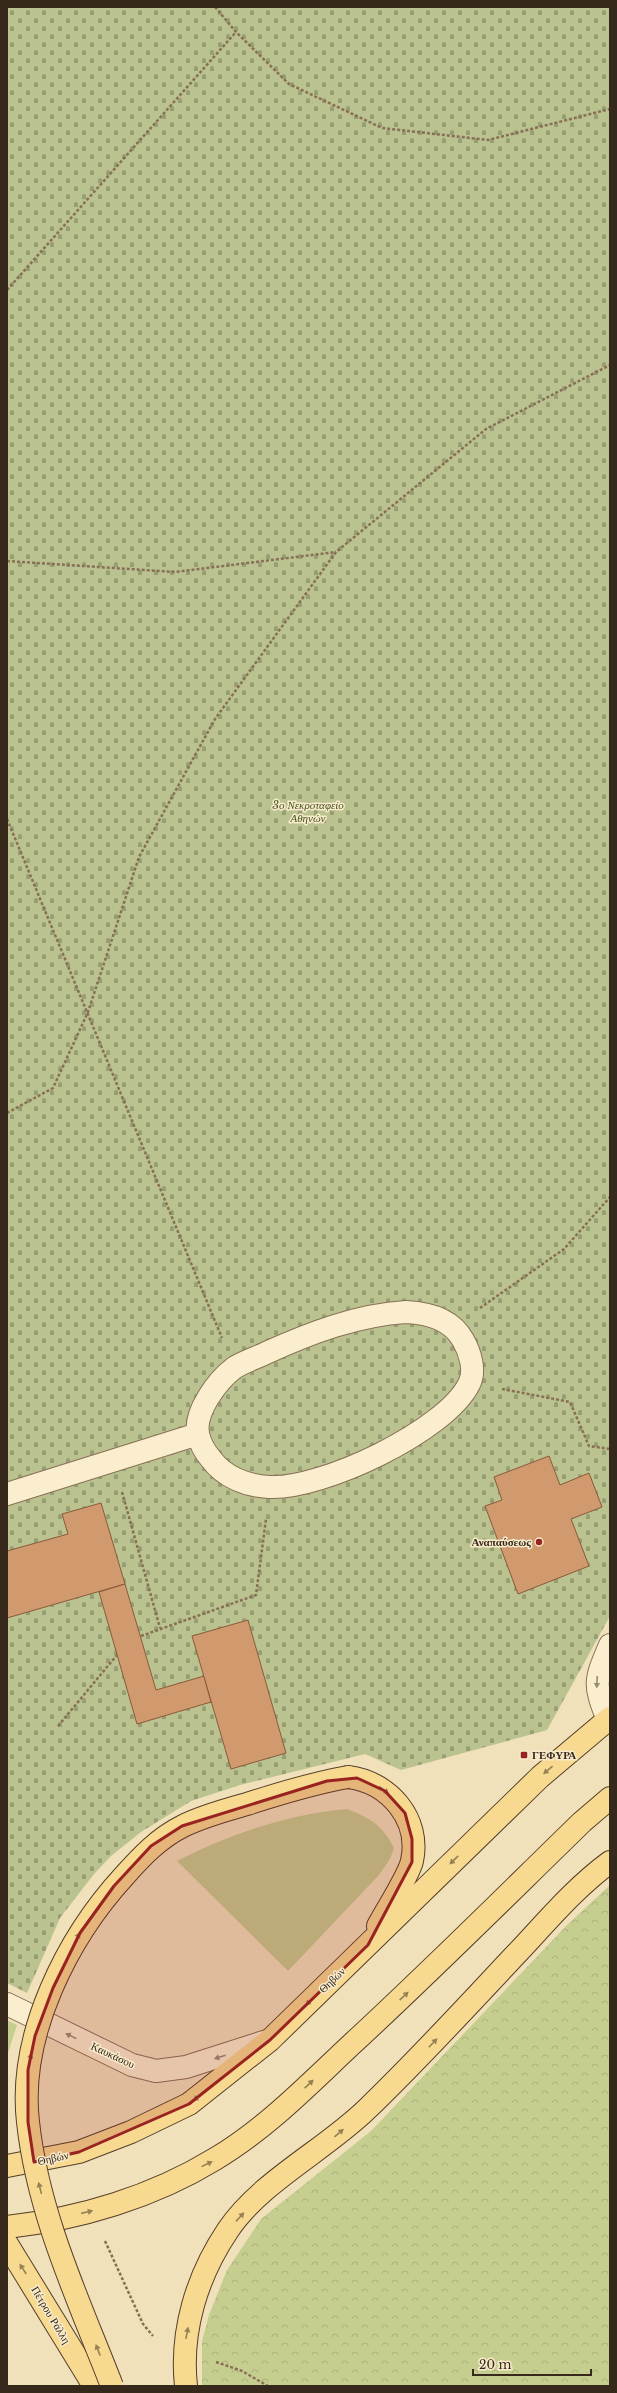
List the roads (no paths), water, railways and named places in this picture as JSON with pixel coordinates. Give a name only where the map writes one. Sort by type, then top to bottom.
[{"type":"main road","name":"Θηβών","points":[[7,2166],[80,2152],[131,2132],[189,2104],[270,2040],[540,1777],[609,1719]]},
{"type":"main road","points":[[112,2386],[58,2246],[41,2190],[32,2153],[26,2094],[28,2070],[36,2036],[53,1988],[80,1933],[97,1907],[151,1846],[182,1826],[212,1814],[285,1792],[348,1777],[377,1785],[392,1796],[405,1813],[412,1839],[412,1862],[368,1945]]},
{"type":"main road","points":[[7,2227],[34,2224],[92,2212],[156,2189],[215,2160],[272,2119],[412,1988],[582,1822],[610,1798]]},
{"type":"main road","points":[[186,2386],[185,2341],[191,2312],[212,2255],[229,2228],[273,2183],[333,2139],[366,2110],[437,2038],[561,1906],[610,1862]]},
{"type":"main road","name":"Πέτρου Ράλλη","points":[[7,2244],[94,2386]]},
{"type":"street","points":[[415,1312],[428,1314],[453,1327],[468,1348],[471,1360],[470,1382],[461,1396],[441,1416],[398,1443],[366,1460],[312,1481],[270,1487],[239,1481],[224,1471],[204,1449],[198,1434],[203,1408],[214,1390],[235,1368],[309,1334],[373,1316],[415,1312]]},
{"type":"street","points":[[7,1494],[198,1434]]},
{"type":"street","points":[[609,1719],[597,1692],[598,1674],[610,1645]]},
{"type":"street","name":"Καυκάσου","points":[[7,2004],[132,2065],[156,2071],[186,2067],[270,2040]]},
{"type":"place","name":"Αναπαύσεως","points":[[539,1542]]},
{"type":"place","name":"ΓΕΦΥΡΑ","points":[[524,1755]]},
{"type":"park label","name":"3ο Νεκροταφείο Αθηνών","points":[[308,811]]}]
